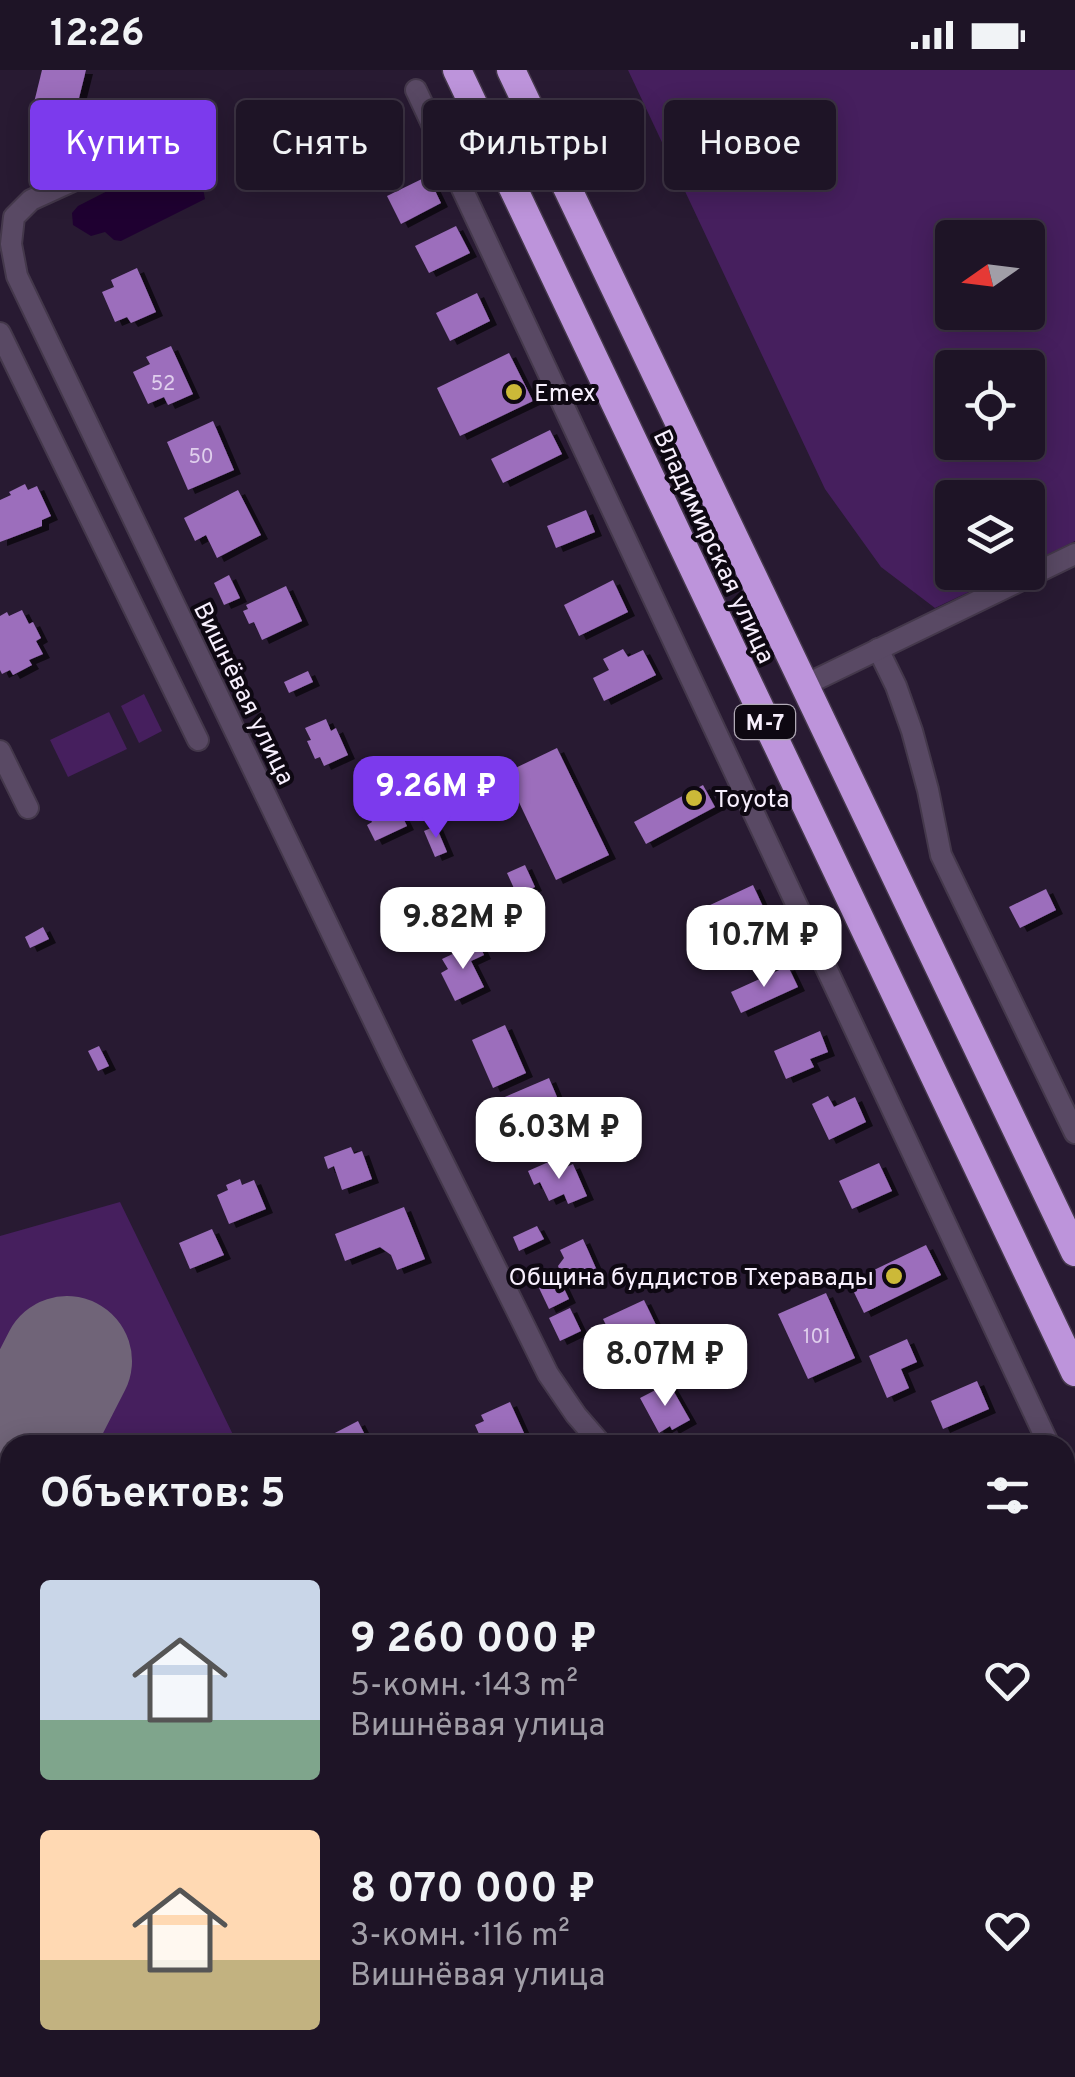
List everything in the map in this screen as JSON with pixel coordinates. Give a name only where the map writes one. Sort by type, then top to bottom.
[{"type":"highway","name":"Владимирская улица","points":[[457,70],[1075,1372]]},
{"type":"highway","name":"Владимирская улица","points":[[512,70],[1075,1252]]},
{"type":"street","points":[[416,90],[654,592],[1044,1435]]},
{"type":"street","name":"Вишнёвая улица","points":[[53,190],[31,200],[14,217],[11,244],[17,276],[518,1314],[560,1393],[593,1435]]},
{"type":"street","points":[[0,333],[198,740]]},
{"type":"street","points":[[805,685],[1075,554]]},
{"type":"street","points":[[878,650],[912,732],[941,855],[1075,1134]]},
{"type":"street","points":[[0,751],[28,808]]},
{"type":"shaded area","points":[[628,70],[1075,70],[1075,541],[1045,556],[1045,480],[935,480],[935,590],[973,590],[935,608],[881,567],[825,489],[684,190],[836,190],[836,100],[664,100],[664,147]]},
{"type":"shaded area","points":[[109,190],[203,190],[205,199],[121,241],[105,232],[91,236],[73,225],[72,213]]},
{"type":"shaded area","points":[[144,694],[162,731],[139,743],[121,706]]},
{"type":"shaded area","points":[[109,712],[127,749],[68,777],[50,740]]},
{"type":"shaded area","points":[[120,1202],[233,1435],[0,1435],[0,1236]]},
{"type":"building","points":[[42,70],[86,70],[78,100],[35,100]]},
{"type":"building","points":[[423,178],[423,190],[435,190],[441,203],[401,224],[387,196]]},
{"type":"building","points":[[456,226],[470,253],[429,273],[415,246]]},
{"type":"building","points":[[137,268],[156,312],[131,323],[127,317],[115,322],[102,292],[114,287],[111,280]]},
{"type":"building","points":[[477,293],[490,321],[450,341],[436,313]]},
{"type":"building","points":[[171,346],[193,394],[168,405],[164,397],[148,404],[133,372],[150,364],[146,357]]},
{"type":"building","points":[[509,353],[533,401],[460,436],[437,388]]},
{"type":"building","points":[[213,421],[234,470],[188,490],[167,442]]},
{"type":"building","points":[[550,430],[562,454],[503,483],[491,459]]},
{"type":"building","points":[[25,484],[28,490],[37,486],[51,516],[42,520],[42,526],[0,542],[0,500]]},
{"type":"building","points":[[238,490],[261,535],[217,558],[206,535],[195,541],[184,518]]},
{"type":"building","points":[[586,510],[595,532],[556,548],[547,526]]},
{"type":"building","points":[[229,575],[240,598],[224,605],[214,583]]},
{"type":"building","points":[[613,580],[628,612],[579,636],[564,605]]},
{"type":"building","points":[[286,586],[302,621],[262,640],[254,622],[249,624],[243,611],[248,609],[246,605]]},
{"type":"building","points":[[22,610],[41,638],[36,641],[43,654],[29,660],[32,665],[13,675],[10,670],[2,674],[0,616]]},
{"type":"building","points":[[623,649],[628,657],[643,650],[656,675],[604,701],[593,678],[609,670],[603,659]]},
{"type":"building","points":[[308,671],[313,682],[289,693],[284,682]]},
{"type":"building","points":[[326,719],[331,731],[336,728],[348,755],[324,766],[320,757],[315,759],[305,728]]},
{"type":"building","points":[[557,748],[609,855],[556,880],[505,773]]},
{"type":"building","points":[[703,785],[715,807],[646,844],[634,822]]},
{"type":"building","points":[[389,789],[407,826],[375,841],[367,825],[372,822],[362,803]]},
{"type":"building","points":[[436,826],[447,852],[435,857],[424,831]]},
{"type":"building","points":[[525,865],[535,887],[517,895],[507,873]]},
{"type":"building","points":[[753,885],[766,913],[721,934],[708,906]]},
{"type":"building","points":[[1046,889],[1056,910],[1020,928],[1009,907]]},
{"type":"building","points":[[43,927],[49,939],[30,948],[25,937]]},
{"type":"building","points":[[478,942],[484,955],[471,961],[484,987],[455,1001],[441,973],[448,969],[442,959]]},
{"type":"building","points":[[788,966],[798,987],[741,1013],[731,992]]},
{"type":"building","points":[[505,1025],[526,1073],[493,1088],[472,1040]]},
{"type":"building","points":[[820,1031],[828,1052],[810,1059],[814,1067],[786,1079],[774,1051]]},
{"type":"building","points":[[99,1046],[109,1066],[98,1071],[88,1051]]},
{"type":"building","points":[[549,1078],[557,1097],[530,1108],[537,1125],[524,1131],[527,1137],[502,1148],[484,1106]]},
{"type":"building","points":[[828,1096],[834,1107],[855,1097],[866,1122],[829,1140],[812,1104]]},
{"type":"building","points":[[351,1147],[354,1154],[362,1151],[372,1179],[342,1190],[334,1166],[328,1169],[324,1157]]},
{"type":"building","points":[[553,1160],[558,1171],[573,1164],[587,1196],[568,1204],[564,1194],[549,1201],[540,1182],[534,1185],[528,1171]]},
{"type":"building","points":[[879,1163],[892,1191],[852,1209],[839,1181]]},
{"type":"building","points":[[240,1179],[242,1185],[254,1180],[266,1209],[229,1224],[217,1195],[228,1190],[226,1185]]},
{"type":"building","points":[[404,1207],[425,1259],[397,1270],[391,1255],[380,1247],[345,1261],[335,1234]]},
{"type":"building","points":[[537,1226],[544,1239],[519,1251],[513,1237]]},
{"type":"building","points":[[212,1229],[224,1255],[190,1269],[179,1243]]},
{"type":"building","points":[[583,1239],[599,1275],[576,1285],[572,1276],[562,1276],[558,1266],[564,1258],[560,1250]]},
{"type":"building","points":[[926,1245],[941,1275],[864,1313],[849,1282]]},
{"type":"building","points":[[559,1278],[569,1299],[549,1309],[539,1288]]},
{"type":"building","points":[[826,1293],[855,1358],[808,1379],[778,1314]]},
{"type":"building","points":[[644,1300],[657,1327],[617,1347],[603,1319]]},
{"type":"building","points":[[570,1308],[581,1331],[560,1341],[549,1318]]},
{"type":"building","points":[[907,1339],[917,1362],[901,1369],[909,1388],[887,1398],[869,1356]]},
{"type":"building","points":[[977,1381],[989,1409],[943,1429],[931,1401]]},
{"type":"building","points":[[669,1383],[690,1420],[659,1433],[640,1398]]},
{"type":"building","points":[[510,1402],[524,1433],[480,1435],[475,1425],[484,1421],[481,1415]]},
{"type":"building","points":[[358,1421],[365,1435],[331,1435]]},
{"type":"taxiway","points":[[0,1415],[39,1435]]},
{"type":"runway","points":[[29,1435],[67,1361]]},
{"type":"place","name":"Emex","points":[[514,392]]},
{"type":"place","name":"Toyota","points":[[694,798]]},
{"type":"place","name":"Община буддистов Тхеравады","points":[[894,1276]]}]
